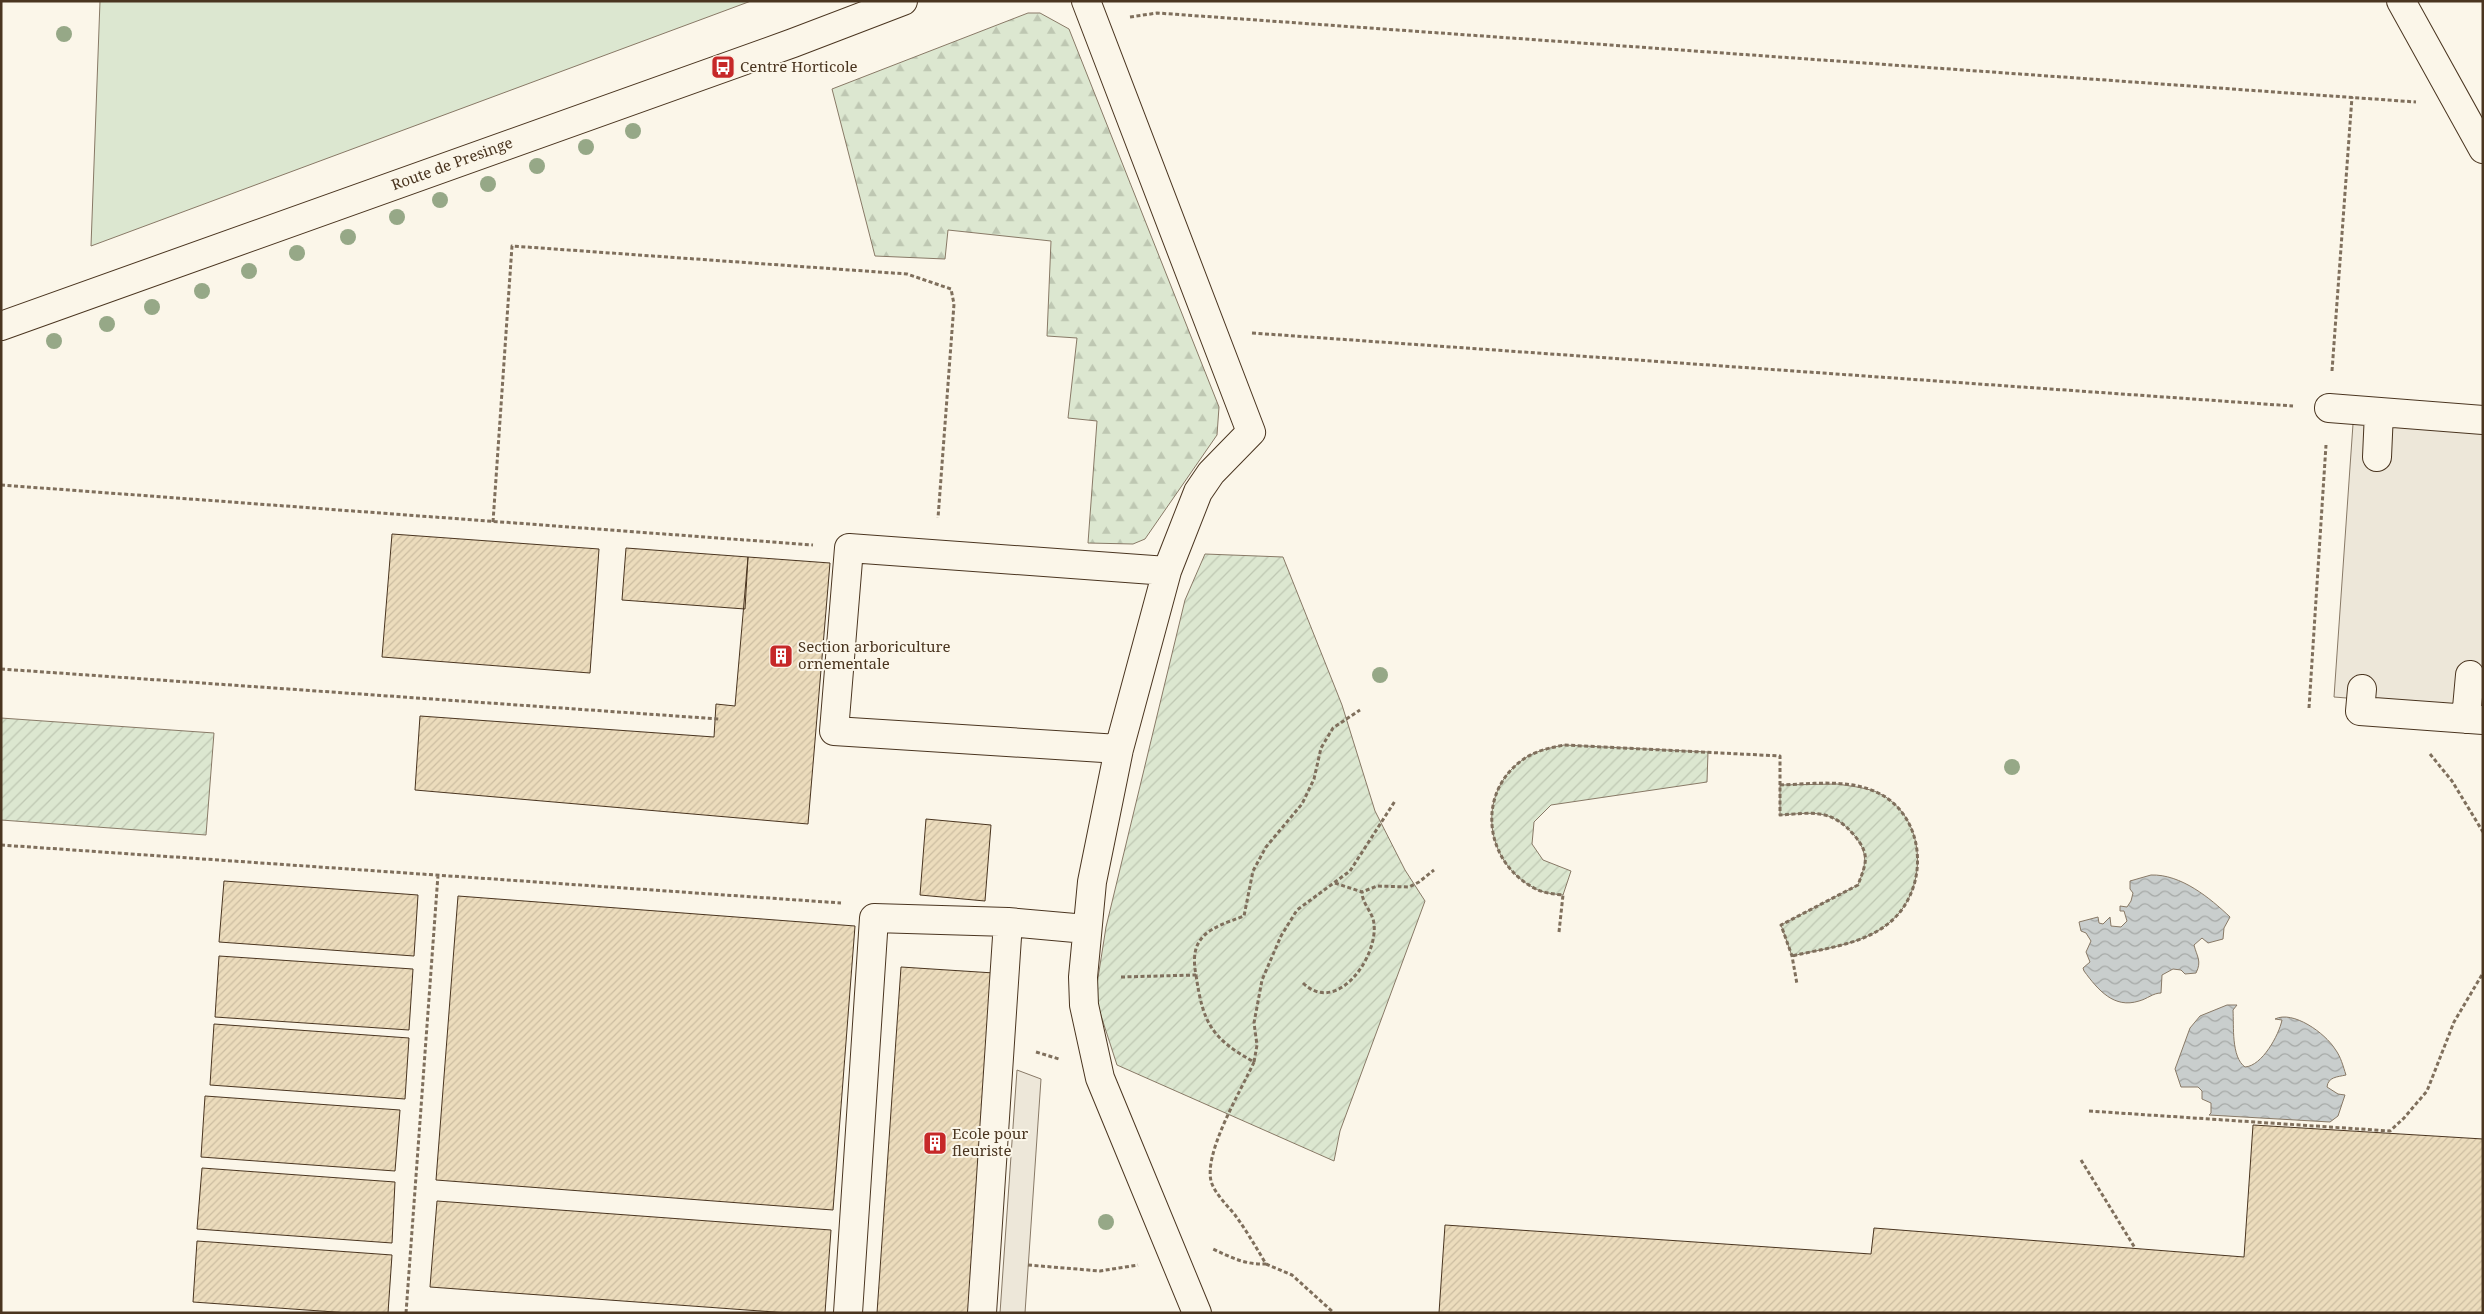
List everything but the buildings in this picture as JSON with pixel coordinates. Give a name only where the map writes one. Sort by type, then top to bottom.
[{"type":"street","name":"Route de Presinge","points":[[1,326],[794,43],[903,1]]},
{"type":"street","points":[[1086,1],[1252,432],[1211,472],[1198,492],[1167,571],[1119,749],[1092,882],[1083,976],[1084,1006],[1100,1078],[1197,1313]]},
{"type":"street","points":[[2401,1],[2483,149]]},
{"type":"street","points":[[2329,408],[2483,420]]},
{"type":"street","points":[[2377,456],[2379,412]]},
{"type":"street","points":[[1119,749],[834,731],[849,548],[1167,571]]},
{"type":"street","points":[[2362,689],[2360,711],[2475,720],[2470,675]]},
{"type":"street","points":[[848,1313],[874,918],[1008,922],[1086,929]]},
{"type":"street","points":[[982,1313],[1008,922]]},
{"type":"path","points":[[1096,27],[1134,16],[1157,13],[2460,105]]},
{"type":"path","points":[[2309,708],[2352,97]]},
{"type":"path","points":[[493,522],[512,246],[833,268],[907,274],[951,289],[954,304],[935,553]]},
{"type":"path","points":[[1213,331],[2329,408]]},
{"type":"path","points":[[1,485],[849,548]]},
{"type":"path","points":[[1,670],[719,719]]},
{"type":"path","points":[[1254,1062],[1224,1043],[1209,1023],[1200,1006],[1194,956],[1198,943],[1212,928],[1244,916],[1253,872],[1266,847],[1302,804],[1314,779],[1321,748],[1333,728],[1360,710]]},
{"type":"path","points":[[2394,714],[2452,781],[2483,832]]},
{"type":"path","points":[[1559,932],[1563,895],[1545,892],[1520,878],[1502,859],[1492,834],[1492,809],[1496,794],[1512,769],[1522,760],[1533,754],[1564,745],[1780,756],[1780,815],[1814,812],[1832,816],[1844,824],[1863,846],[1867,861],[1858,885],[1781,925],[1792,956],[1797,984]]},
{"type":"path","points":[[1780,785],[1837,784],[1875,791],[1898,809],[1907,822],[1919,858],[1919,870],[1910,897],[1897,917],[1884,927],[1857,939],[1792,956]]},
{"type":"path","points":[[1266,1264],[1235,1215],[1218,1195],[1212,1182],[1210,1170],[1212,1157],[1254,1062],[1257,1044],[1254,1023],[1262,980],[1269,958],[1290,918],[1297,910],[1350,872],[1395,801]]},
{"type":"path","points":[[1,845],[875,905],[874,918]]},
{"type":"path","points":[[1335,883],[1362,892],[1377,886],[1409,887],[1434,870]]},
{"type":"path","points":[[406,1313],[438,875]]},
{"type":"path","points":[[1303,983],[1310,990],[1321,993],[1331,992],[1340,990],[1354,977],[1369,952],[1374,924],[1362,898],[1362,892]]},
{"type":"path","points":[[2089,1111],[2390,1131],[2427,1091],[2454,1022],[2483,973]]},
{"type":"path","points":[[1124,977],[1196,975]]},
{"type":"path","points":[[1000,1048],[1037,1052],[1100,1078]]},
{"type":"path","points":[[2082,1160],[2136,1248]]},
{"type":"path","points":[[1210,1248],[1237,1261],[1251,1265],[1266,1264],[1292,1275],[1334,1313]]},
{"type":"path","points":[[1028,1265],[1100,1271],[1150,1262],[1172,1253]]},
{"type":"path","points":[[1326,1306],[1326,1313]]},
{"type":"green space","points":[[100,1],[751,1],[91,246]]},
{"type":"green space","points":[[1028,13],[1040,13],[1069,29],[1219,407],[1217,435],[1145,539],[1133,544],[1088,543],[1097,421],[1068,418],[1077,338],[1047,336],[1051,241],[948,230],[945,259],[875,256],[832,89]]},
{"type":"green space","points":[[1205,554],[1283,557],[1342,705],[1375,811],[1405,870],[1425,901],[1340,1131],[1334,1161],[1117,1065],[1095,997],[1106,927],[1185,600]]},
{"type":"green space","points":[[1,718],[214,733],[206,835],[1,820]]},
{"type":"green space","points":[[1564,745],[1708,752],[1707,782],[1551,805],[1534,822],[1532,844],[1543,860],[1571,871],[1563,895],[1537,890],[1518,876],[1505,862],[1496,845],[1492,828],[1492,809],[1497,792],[1507,775],[1521,761],[1536,752]]},
{"type":"green space","points":[[1837,784],[1874,791],[1892,802],[1905,817],[1914,835],[1917,855],[1916,875],[1910,894],[1900,912],[1885,926],[1864,938],[1852,942],[1792,956],[1781,925],[1858,885],[1865,859],[1859,841],[1846,826],[1837,820],[1829,816],[1811,813],[1780,815],[1780,785]]},
{"type":"shaded area","points":[[2353,424],[2483,431],[2483,709],[2334,697]]},
{"type":"shaded area","points":[[1017,1070],[1041,1079],[1025,1313],[1000,1313]]},
{"type":"water","points":[[2151,875],[2173,878],[2184,883],[2204,895],[2230,917],[2224,928],[2223,939],[2208,943],[2202,938],[2194,945],[2199,962],[2196,973],[2185,974],[2181,970],[2173,969],[2162,975],[2161,993],[2130,1003],[2114,1000],[2101,991],[2084,971],[2083,968],[2090,962],[2086,952],[2091,941],[2086,933],[2081,931],[2079,922],[2098,917],[2099,923],[2103,924],[2110,917],[2111,926],[2121,927],[2127,921],[2124,911],[2120,911],[2120,906],[2127,907],[2133,893],[2130,889],[2130,881]]},
{"type":"water","points":[[2227,1005],[2237,1005],[2233,1010],[2235,1049],[2237,1056],[2245,1067],[2258,1061],[2269,1049],[2282,1020],[2275,1019],[2282,1017],[2299,1020],[2324,1036],[2337,1052],[2346,1075],[2331,1079],[2327,1087],[2338,1094],[2345,1095],[2338,1116],[2330,1122],[2209,1115],[2211,1113],[2211,1103],[2202,1099],[2202,1091],[2198,1087],[2181,1087],[2175,1069],[2190,1028],[2200,1016]]},
{"type":"place","name":"Centre Horticole","points":[[723,67]]},
{"type":"place","name":"Section arboriculture ornementale","points":[[781,656]]},
{"type":"place","name":"Ecole pour fleuriste","points":[[935,1143]]}]
